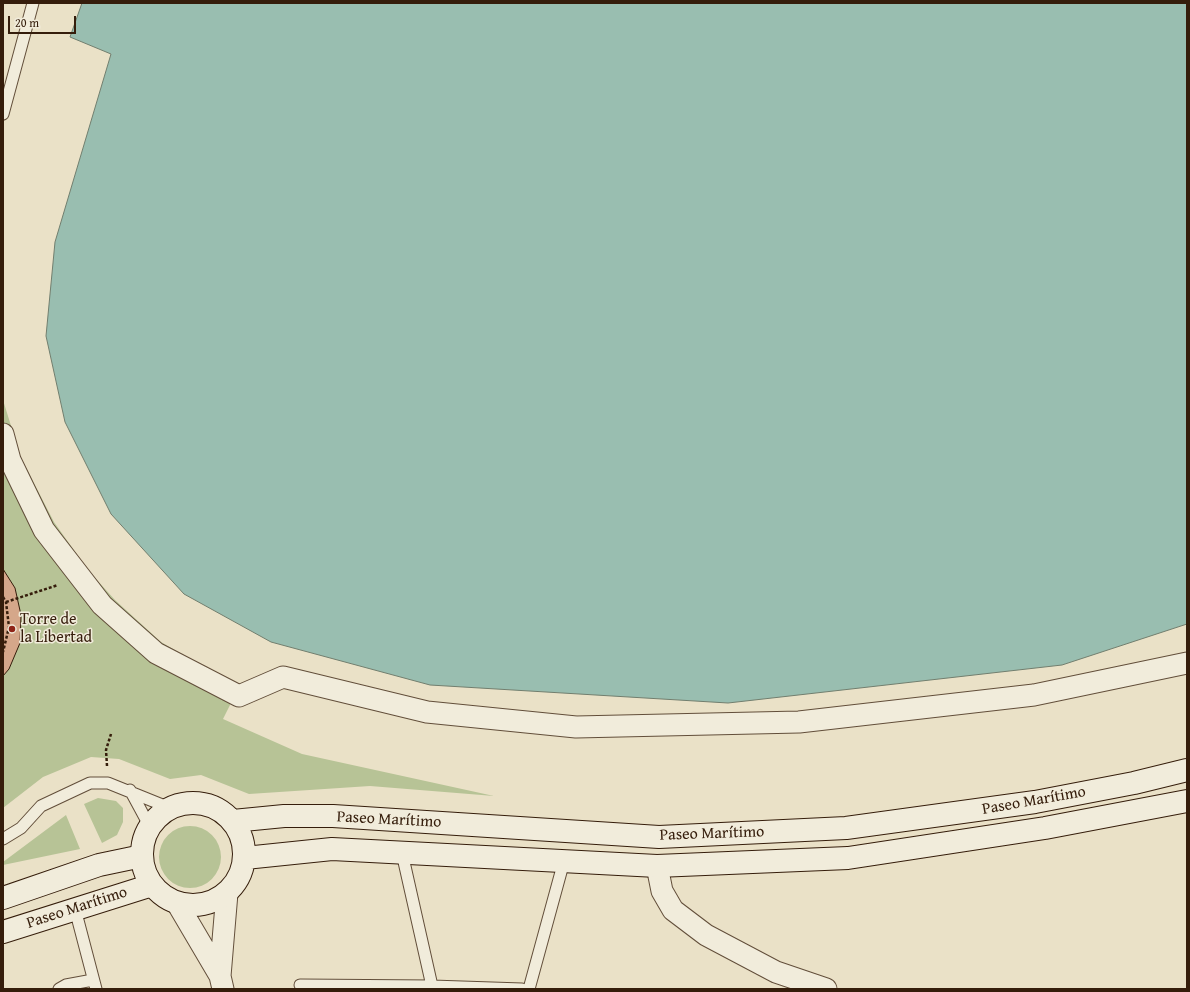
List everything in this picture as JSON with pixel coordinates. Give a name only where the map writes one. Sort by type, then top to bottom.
[{"type":"main road","name":"Paseo Marítimo","points":[[233,821],[284,816],[333,816],[659,837],[846,828],[1035,802],[1187,770]]},
{"type":"main road","name":"Paseo Marítimo","points":[[245,858],[332,849],[657,866],[848,858],[1045,828],[1187,801]]},
{"type":"main road","name":"Paseo Marítimo","points":[[186,803],[203,804],[219,810],[233,821],[240,832],[244,845],[245,858],[242,872],[236,884],[227,893],[212,902],[195,906],[177,903],[163,896],[152,885],[144,871],[142,856],[144,840],[150,826],[159,816],[170,808],[186,803]]},
{"type":"main road","name":"Paseo Marítimo","points":[[3,898],[99,865],[142,856]]},
{"type":"main road","name":"Paseo Marítimo","points":[[3,932],[152,885]]},
{"type":"street","points":[[3,434],[10,460],[44,530],[102,605],[156,653],[239,696],[283,677],[427,712],[576,727],[799,722],[1034,695],[1187,662]]},
{"type":"street","points":[[657,866],[662,891],[672,910],[706,936],[776,972],[826,989]]},
{"type":"street","points":[[221,982],[227,893]]},
{"type":"street","points":[[177,903],[221,982]]},
{"type":"lane","points":[[3,114],[34,3]]},
{"type":"lane","points":[[3,839],[21,828],[41,806],[90,782],[108,782],[170,808]]},
{"type":"lane","points":[[130,790],[150,826]]},
{"type":"lane","points":[[402,853],[432,986]]},
{"type":"lane","points":[[529,989],[564,862]]},
{"type":"lane","points":[[59,989],[66,985],[94,984],[75,909]]},
{"type":"lane","points":[[300,985],[376,987],[432,986],[522,989]]},
{"type":"path","points":[[6,602],[81,577]]},
{"type":"path","points":[[3,597],[6,602],[8,627],[3,652]]},
{"type":"path","points":[[108,782],[106,750],[111,734]]},
{"type":"shaded area","points":[[82,3],[1187,3],[1187,624],[1062,665],[728,703],[430,685],[271,642],[184,594],[111,514],[65,422],[46,336],[55,242],[111,54],[70,37]]},
{"type":"shaded area","points":[[3,400],[21,458],[54,522],[88,570],[115,600],[161,642],[239,687],[223,719],[302,754],[494,796],[370,786],[249,794],[201,775],[170,779],[119,759],[91,757],[43,777],[3,808]]},
{"type":"shaded area","points":[[98,798],[116,801],[123,808],[123,822],[117,835],[102,843],[84,804]]},
{"type":"shaded area","points":[[66,815],[80,849],[3,865],[3,862]]},
{"type":"shaded area","points":[[184,826],[196,826],[212,835],[219,845],[221,857],[219,869],[212,879],[196,888],[184,888],[173,883],[164,874],[159,863],[159,851],[164,840],[173,831]]},
{"type":"building","name":"Torre de la Libertad","points":[[3,569],[15,588],[21,615],[20,643],[9,669],[3,676]]},
{"type":"place","name":"Torre de la Libertad","points":[[12,629]]}]
